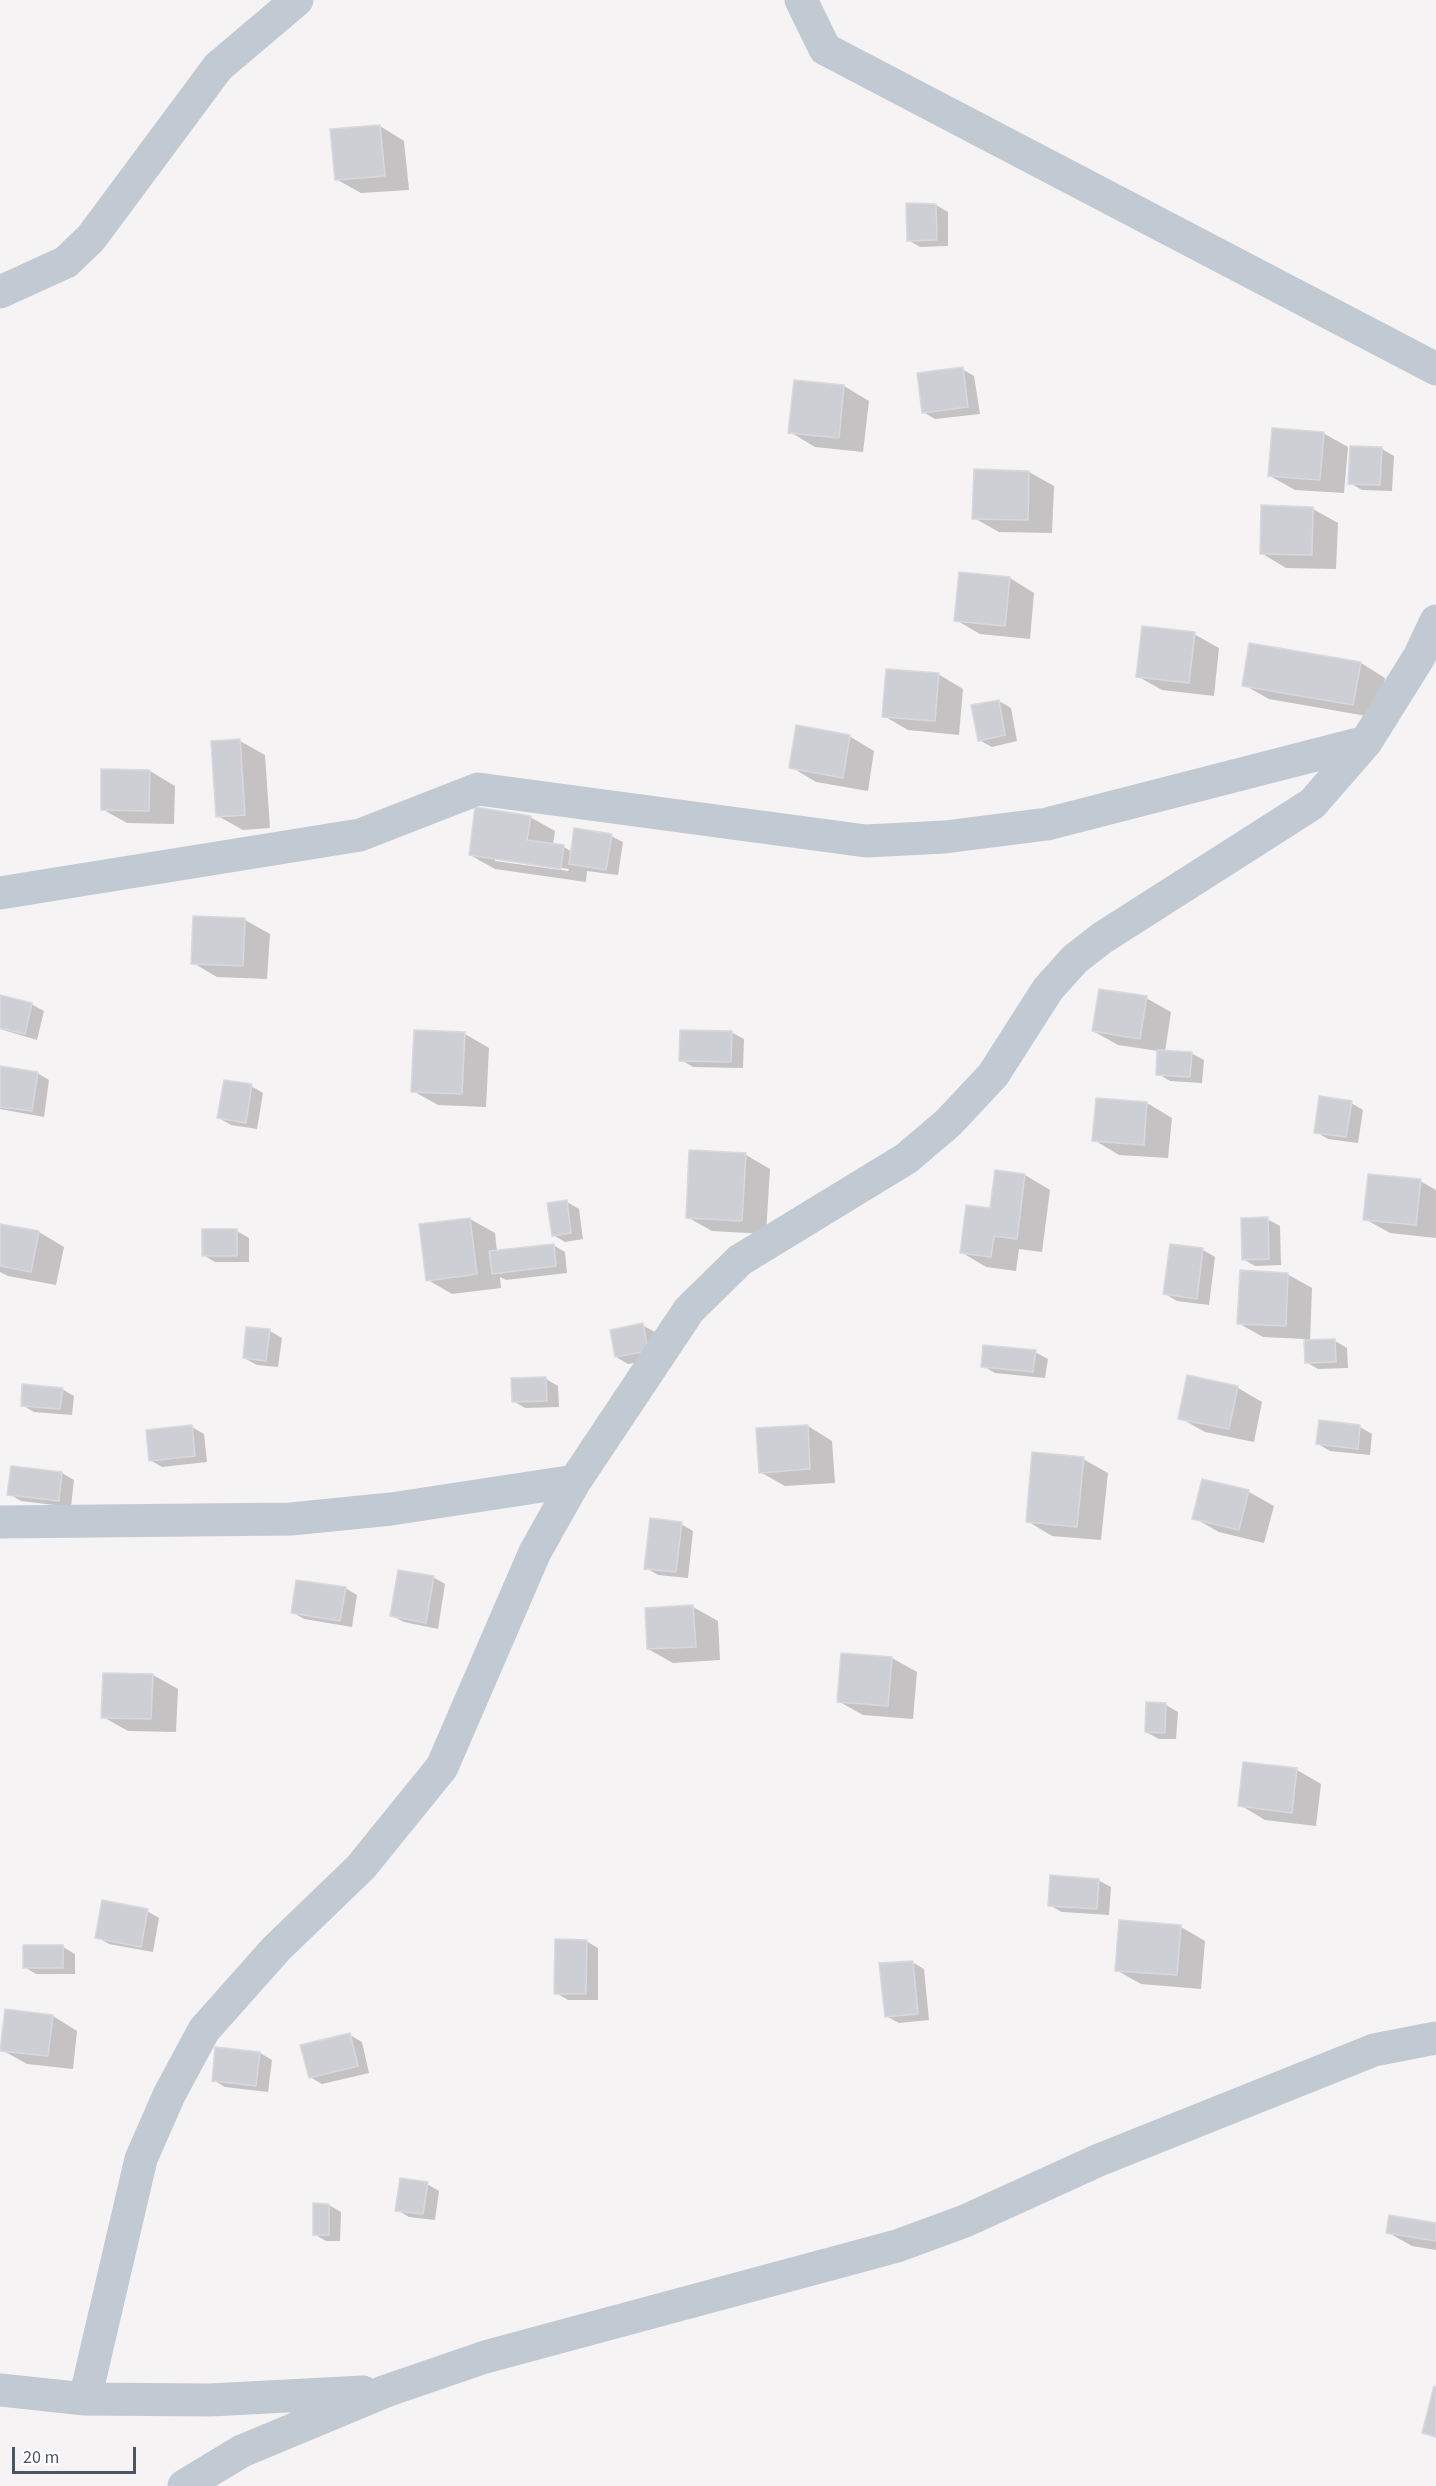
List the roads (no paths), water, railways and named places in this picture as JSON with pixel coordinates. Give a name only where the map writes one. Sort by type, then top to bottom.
[{"type":"street","points":[[0,292],[66,262],[91,238],[218,67],[297,0]]},
{"type":"street","points":[[801,0],[825,49],[1436,369]]},
{"type":"street","points":[[85,2399],[141,2159],[169,2095],[204,2030],[276,1949],[361,1867],[442,1767],[535,1552],[575,1481],[689,1310],[740,1260],[907,1158],[949,1122],[993,1075],[1048,989],[1075,959],[1102,938],[1312,804],[1366,742],[1419,657],[1436,621]]},
{"type":"street","points":[[0,893],[360,835],[478,789],[866,841],[945,837],[1047,824],[1366,742]]},
{"type":"street","points":[[0,1522],[291,1518],[391,1509],[575,1481]]},
{"type":"street","points":[[184,2486],[242,2451],[386,2391],[485,2357],[897,2246],[965,2221],[1099,2160],[1374,2050],[1436,2038]]},
{"type":"street","points":[[0,2390],[85,2399],[210,2400],[386,2391]]}]
